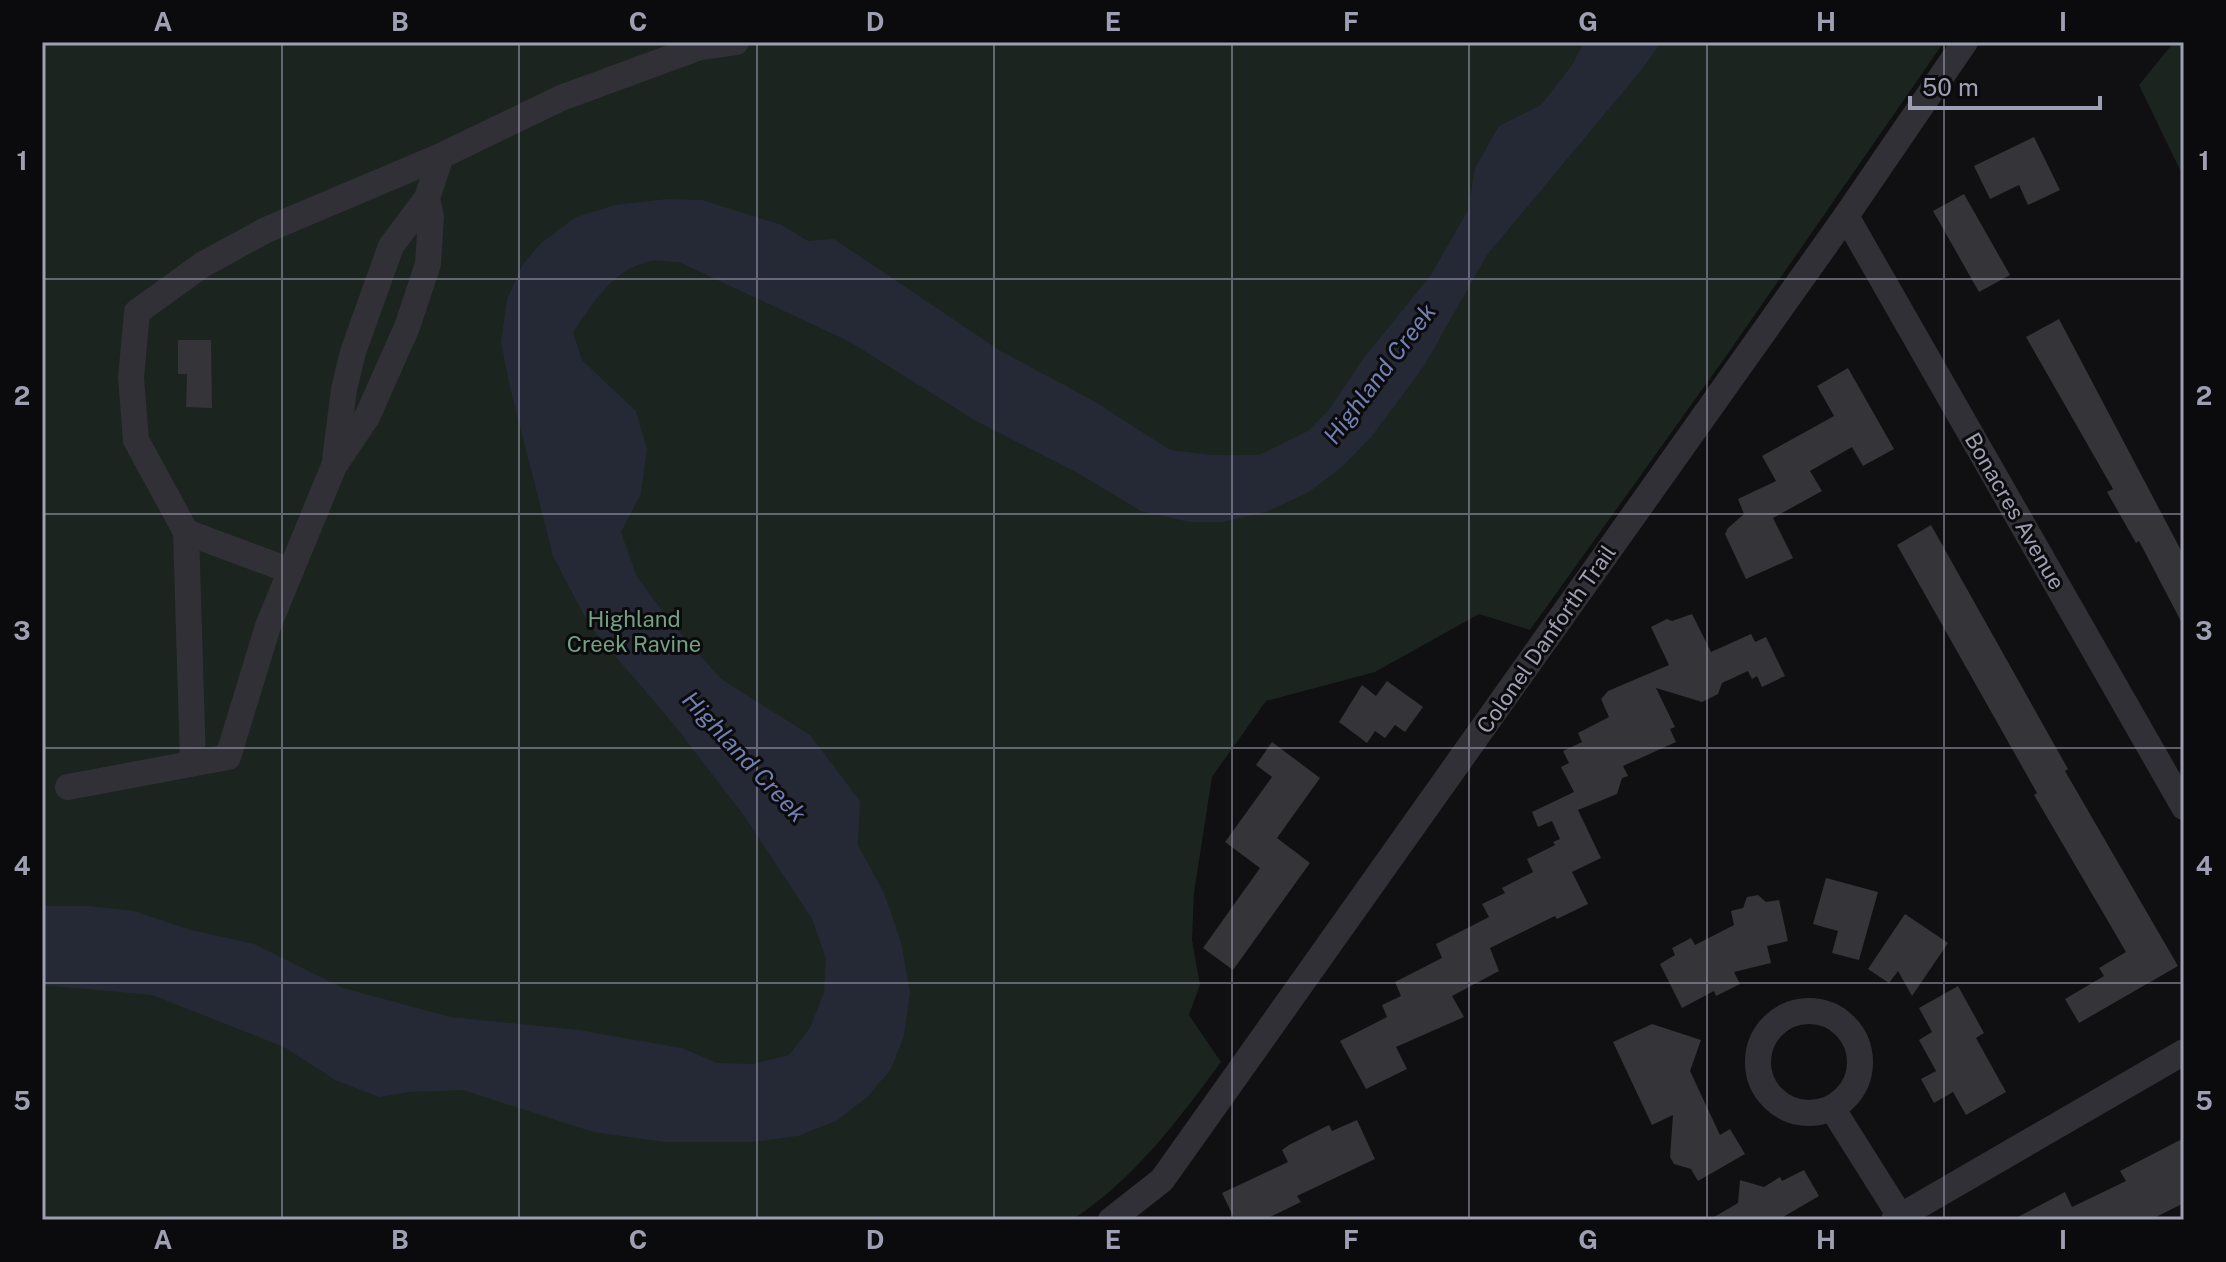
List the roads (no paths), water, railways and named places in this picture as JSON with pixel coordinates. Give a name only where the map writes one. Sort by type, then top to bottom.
[{"type":"street","points":[[193,763],[186,532],[136,440],[131,378],[137,312],[202,265],[266,230],[441,156],[561,98],[700,47],[736,42]]},
{"type":"street","name":"Colonel Danforth Trail","points":[[1111,1220],[1162,1180],[1846,216],[1965,42]]},
{"type":"street","points":[[334,466],[344,389],[353,352],[391,246],[427,198],[441,156]]},
{"type":"street","points":[[68,787],[228,757],[268,626],[334,466],[367,417],[411,314],[431,249],[431,217],[427,198]]},
{"type":"street","name":"Bonacres Avenue","points":[[1846,216],[2184,807]]},
{"type":"street","points":[[186,532],[291,571]]},
{"type":"street","points":[[1832,1108],[1897,1218],[2184,1052]]},
{"type":"water","name":"Highland Creek","points":[[1584,42],[1661,42],[1643,68],[1487,255],[1424,366],[1372,436],[1342,467],[1309,492],[1266,512],[1222,522],[1189,522],[1141,511],[1076,472],[976,421],[850,342],[679,262],[651,261],[623,273],[604,290],[573,332],[582,360],[636,411],[647,449],[641,494],[621,532],[637,577],[669,620],[721,679],[810,735],[860,801],[858,845],[884,893],[901,942],[910,992],[904,1036],[891,1069],[868,1096],[838,1120],[798,1136],[752,1142],[665,1142],[593,1132],[463,1090],[409,1092],[379,1097],[335,1080],[284,1047],[152,995],[42,985],[42,906],[89,906],[134,911],[191,930],[254,944],[343,988],[451,1017],[579,1030],[682,1048],[717,1063],[753,1064],[789,1055],[810,1028],[824,992],[826,959],[812,919],[745,817],[675,726],[589,625],[553,556],[501,342],[507,299],[523,264],[541,243],[576,217],[615,205],[667,199],[702,200],[782,225],[808,241],[834,239],[999,350],[1094,401],[1170,450],[1212,455],[1259,455],[1308,431],[1328,411],[1363,359],[1431,275],[1468,210],[1475,168],[1499,126],[1541,105],[1572,65]]},
{"type":"park label","name":"Highland Creek Ravine","points":[[634,632]]}]
